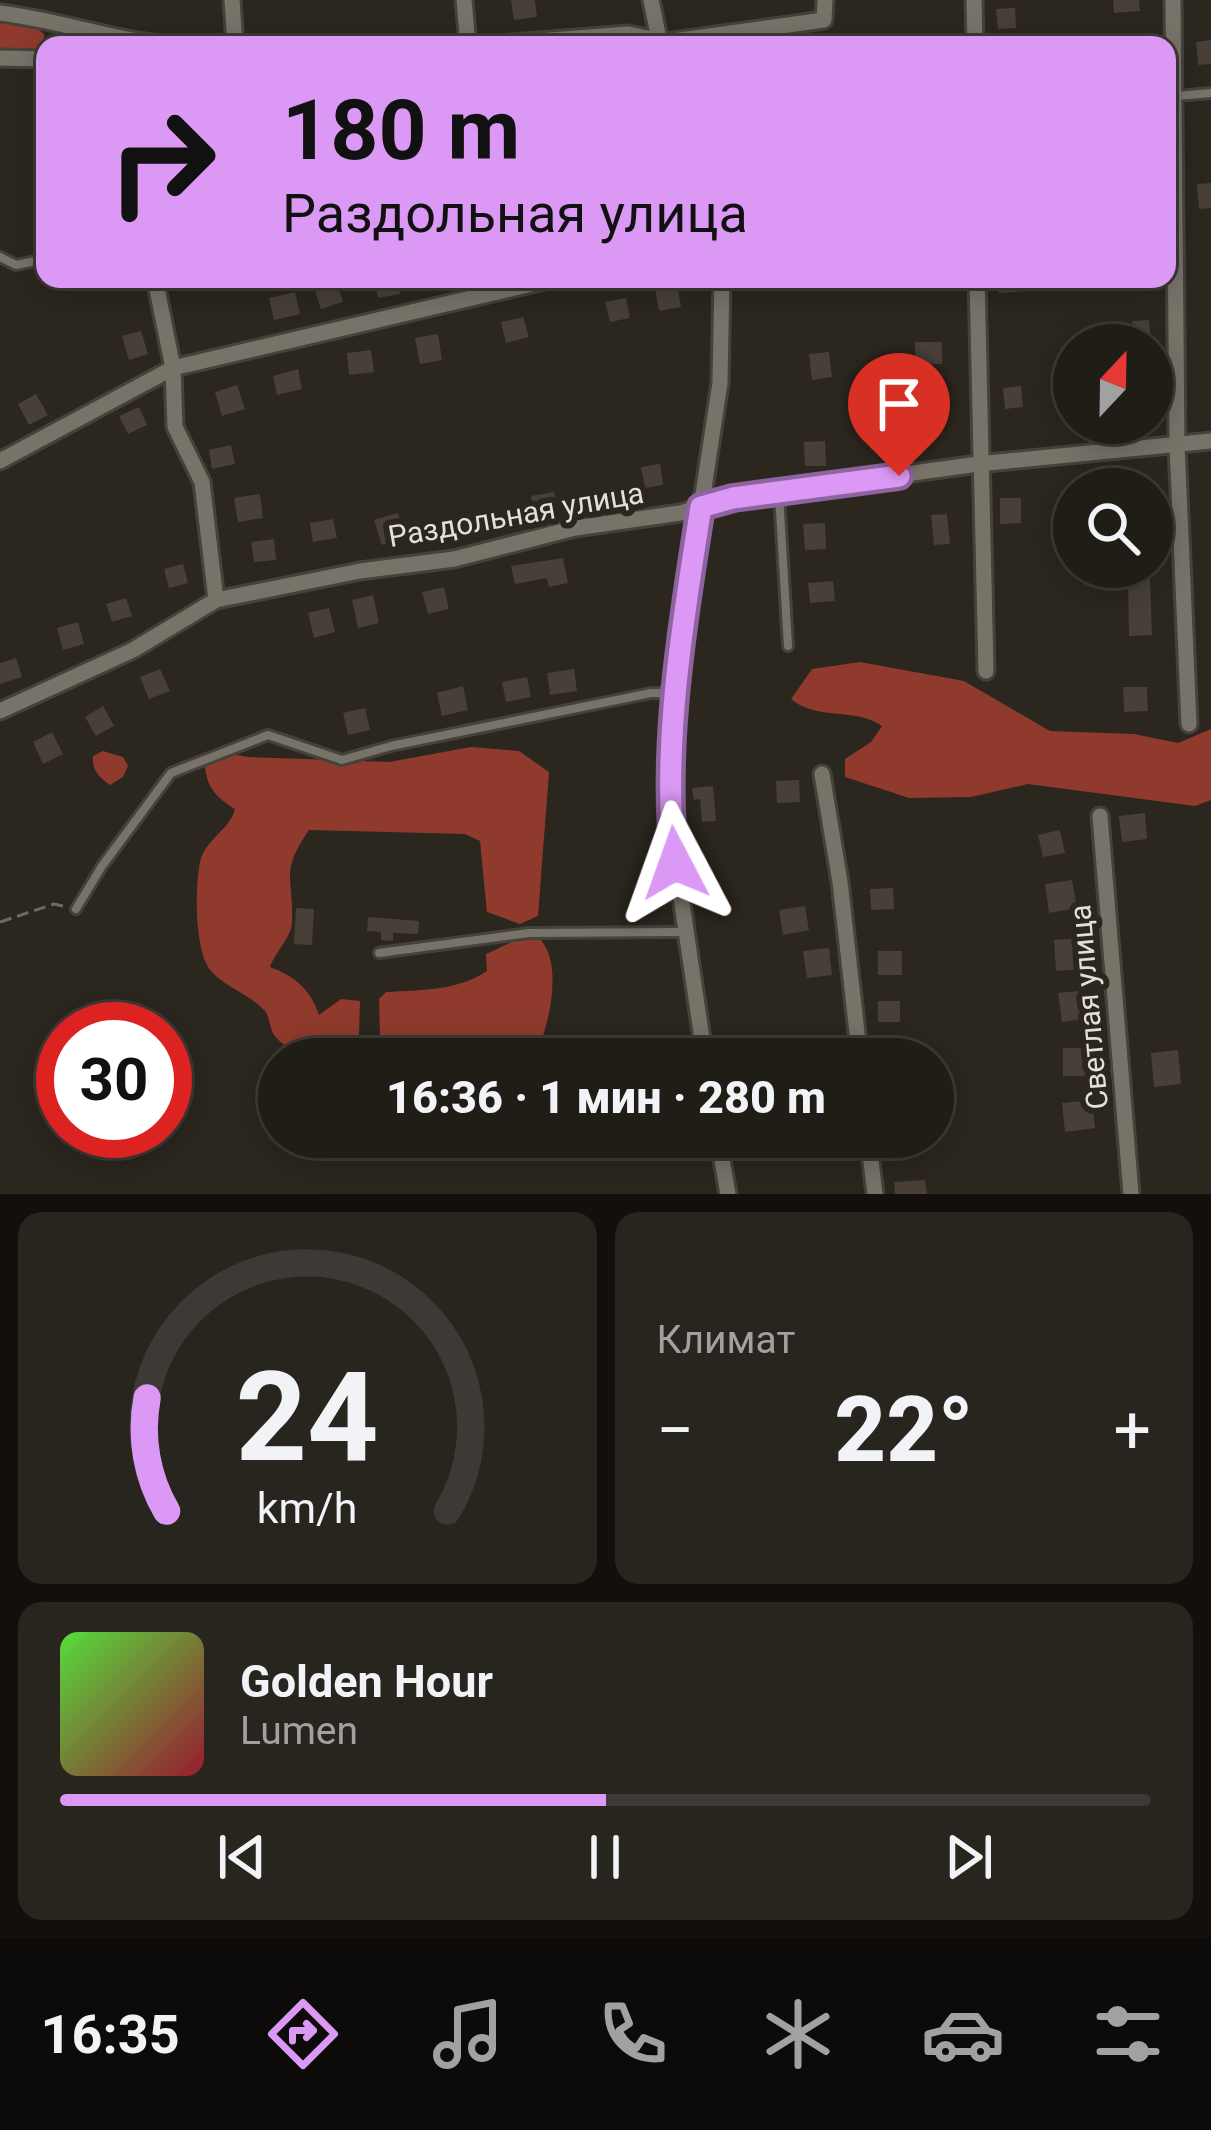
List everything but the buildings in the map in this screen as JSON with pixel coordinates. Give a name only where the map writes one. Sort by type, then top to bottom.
[{"type":"street","points":[[232,0],[235,36]]},
{"type":"street","points":[[464,0],[467,36]]},
{"type":"street","points":[[651,0],[662,36]]},
{"type":"street","points":[[708,36],[824,20],[825,0]]},
{"type":"street","points":[[974,0],[974,36]]},
{"type":"street","points":[[1172,36],[1173,0]]},
{"type":"street","points":[[0,13],[54,19],[98,36]]},
{"type":"street","points":[[603,36],[637,36]]},
{"type":"street","points":[[0,58],[36,59]]},
{"type":"street","points":[[157,288],[172,368],[175,427],[202,482],[216,600]]},
{"type":"street","points":[[0,461],[172,368],[514,288]]},
{"type":"street","points":[[701,1038],[671,829],[677,693],[720,383],[722,288]]},
{"type":"street","points":[[977,288],[986,671]]},
{"type":"street","points":[[1174,288],[1189,724]]},
{"type":"street","name":"Раздольная улица","points":[[0,711],[133,650],[216,600],[359,571],[454,559],[575,528],[733,498],[978,464],[1211,441]]},
{"type":"street","points":[[822,774],[858,1038]]},
{"type":"street","name":"Светлая улица","points":[[1100,816],[1131,1194]]},
{"type":"street","points":[[722,1158],[728,1194]]},
{"type":"street","points":[[871,1158],[875,1194]]},
{"type":"lane","points":[[1176,96],[1211,93]]},
{"type":"lane","points":[[0,257],[16,266],[36,261]]},
{"type":"lane","points":[[779,493],[788,646]]},
{"type":"lane","points":[[76,909],[171,773],[268,735],[342,760],[652,693],[677,693]]},
{"type":"lane","points":[[380,952],[529,933],[683,932]]},
{"type":"path","points":[[0,922],[54,904],[76,909]]},
{"type":"shaded area","points":[[0,21],[34,26],[44,34],[36,36],[36,52],[23,59],[0,57]]},
{"type":"shaded area","points":[[860,662],[964,681],[1050,731],[1134,734],[1178,743],[1211,729],[1211,800],[1195,806],[1028,784],[971,797],[909,798],[845,777],[845,759],[871,742],[882,726],[860,717],[812,710],[791,699],[812,669]]},
{"type":"shaded area","points":[[471,747],[519,751],[549,772],[538,916],[520,924],[487,912],[480,841],[465,834],[309,830],[291,866],[291,929],[270,967],[301,985],[319,1015],[341,999],[360,1001],[359,1033],[357,1038],[277,1038],[264,1010],[211,971],[201,949],[200,862],[235,809],[210,786],[204,754],[389,762]]},
{"type":"shaded area","points":[[103,751],[123,757],[128,766],[123,777],[110,785],[94,766],[93,756]]},
{"type":"shaded area","points":[[518,939],[541,940],[553,982],[542,1038],[380,1038],[379,999],[386,992],[463,982],[487,971],[486,954]]},
{"type":"route","points":[[675,863],[671,800],[677,693],[701,507],[733,498],[899,476]]}]
